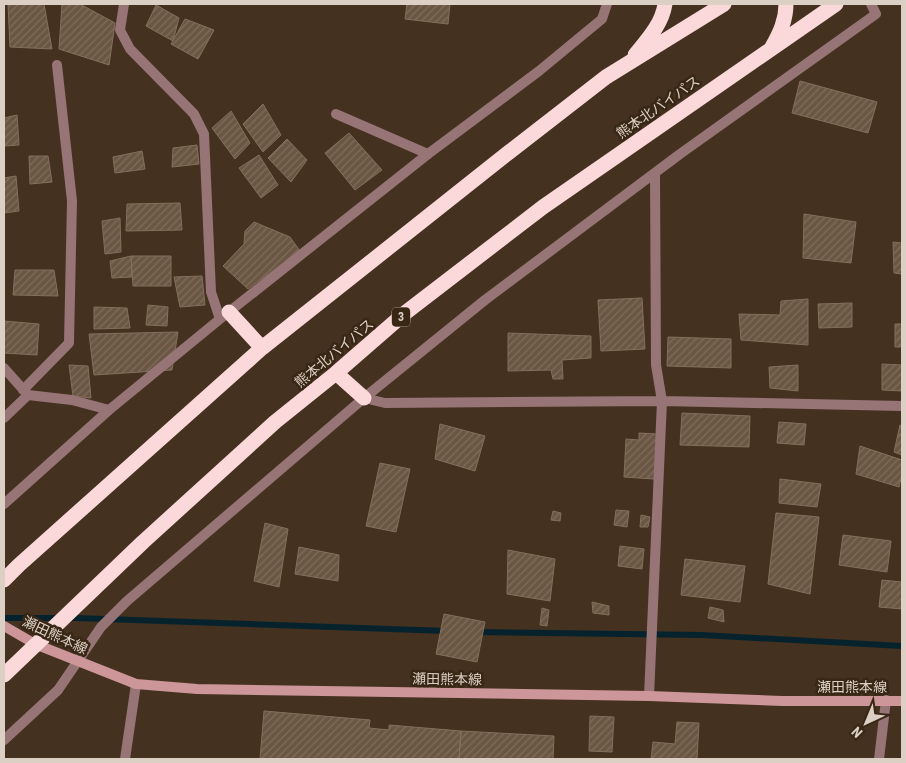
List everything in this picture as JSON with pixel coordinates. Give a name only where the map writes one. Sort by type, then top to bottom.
[{"type":"highway","points":[[626,65],[650,37],[664,15],[665,4]]},
{"type":"highway","points":[[4,580],[262,348],[606,77],[724,4]]},
{"type":"highway","points":[[770,49],[781,32],[786,4]]},
{"type":"highway","name":"熊本北バイパス","points":[[4,675],[142,542],[253,442],[406,313],[543,207],[836,4]]},
{"type":"highway","points":[[225,316],[262,348]]},
{"type":"highway","points":[[336,373],[364,398]]},
{"type":"main road","name":"瀬田熊本線","points":[[4,626],[36,644],[136,684],[197,689],[649,696],[782,701],[902,701]]},
{"type":"street","points":[[124,4],[120,30],[130,49],[194,114],[204,134],[211,292],[225,316]]},
{"type":"street","points":[[4,504],[109,410],[428,154],[539,71],[602,19],[607,4]]},
{"type":"street","points":[[4,740],[58,690],[101,627],[127,601],[364,398],[485,300],[654,173],[876,14],[871,4]]},
{"type":"street","points":[[4,418],[68,343],[72,201],[57,65]]},
{"type":"street","points":[[336,114],[428,154]]},
{"type":"street","points":[[649,696],[662,401],[656,365],[654,173]]},
{"type":"street","points":[[4,368],[26,392],[72,400],[109,410]]},
{"type":"street","points":[[364,398],[385,403],[662,401],[902,406]]},
{"type":"street","points":[[126,759],[136,684]]},
{"type":"street","points":[[878,759],[886,700]]},
{"type":"building","points":[[8,4],[44,4],[52,49],[10,47]]},
{"type":"building","points":[[62,4],[80,4],[115,23],[109,65],[59,49]]},
{"type":"building","points":[[407,4],[450,4],[448,24],[405,19]]},
{"type":"building","points":[[156,5],[179,18],[173,41],[146,26]]},
{"type":"building","points":[[185,19],[214,30],[198,59],[171,44]]},
{"type":"building","points":[[800,81],[877,102],[868,133],[792,113]]},
{"type":"building","points":[[263,104],[281,135],[263,152],[243,124]]},
{"type":"building","points":[[231,111],[250,143],[235,159],[212,128]]},
{"type":"building","points":[[17,115],[19,145],[4,146],[4,118]]},
{"type":"building","points":[[349,133],[382,170],[355,190],[325,153]]},
{"type":"building","points":[[287,139],[307,160],[291,182],[268,158]]},
{"type":"building","points":[[197,145],[199,164],[172,167],[173,148]]},
{"type":"building","points":[[142,151],[145,169],[115,173],[113,157]]},
{"type":"building","points":[[259,155],[278,185],[261,198],[239,168]]},
{"type":"building","points":[[29,156],[48,156],[52,182],[30,184]]},
{"type":"building","points":[[16,176],[19,211],[4,213],[4,178]]},
{"type":"building","points":[[180,203],[182,230],[126,231],[127,204]]},
{"type":"building","points":[[804,214],[856,222],[851,263],[803,258]]},
{"type":"building","points":[[120,218],[121,252],[105,254],[102,221]]},
{"type":"building","points":[[254,222],[290,237],[300,251],[248,289],[223,266],[244,244],[245,231]]},
{"type":"building","points":[[893,242],[902,243],[902,274],[894,273]]},
{"type":"building","points":[[131,256],[171,256],[171,286],[133,286]]},
{"type":"building","points":[[131,256],[132,277],[112,278],[110,261]]},
{"type":"building","points":[[15,270],[54,270],[58,296],[13,295]]},
{"type":"building","points":[[202,276],[205,305],[180,307],[174,277]]},
{"type":"building","points":[[642,298],[645,349],[601,351],[598,300]]},
{"type":"building","points":[[808,299],[808,345],[741,340],[739,314],[780,315],[781,301]]},
{"type":"building","points":[[852,303],[852,327],[819,328],[818,304]]},
{"type":"building","points":[[148,305],[168,307],[167,326],[146,325]]},
{"type":"building","points":[[94,307],[127,308],[130,328],[94,329]]},
{"type":"building","points":[[4,321],[39,324],[37,355],[4,353]]},
{"type":"building","points":[[895,324],[902,324],[902,347],[895,347]]},
{"type":"building","points":[[178,332],[172,370],[94,375],[89,334]]},
{"type":"building","points":[[508,333],[591,336],[591,358],[562,360],[563,379],[553,379],[551,370],[508,371]]},
{"type":"building","points":[[668,337],[731,339],[731,368],[667,366]]},
{"type":"building","points":[[882,364],[902,365],[902,391],[882,390]]},
{"type":"building","points":[[69,365],[88,366],[91,398],[73,396]]},
{"type":"building","points":[[798,365],[798,391],[770,388],[769,367]]},
{"type":"building","points":[[682,413],[750,416],[749,447],[680,445]]},
{"type":"building","points":[[779,422],[806,424],[804,445],[777,443]]},
{"type":"building","points":[[440,424],[485,436],[475,471],[435,459]]},
{"type":"building","points":[[900,425],[902,426],[902,455],[894,452]]},
{"type":"building","points":[[639,433],[657,434],[654,479],[624,477],[626,439],[639,440]]},
{"type":"building","points":[[860,446],[902,460],[899,487],[856,474]]},
{"type":"building","points":[[380,463],[410,469],[396,532],[366,526]]},
{"type":"building","points":[[780,479],[821,484],[817,507],[779,503]]},
{"type":"building","points":[[616,510],[629,511],[627,527],[614,525]]},
{"type":"building","points":[[553,511],[561,513],[560,521],[551,520]]},
{"type":"building","points":[[776,513],[819,517],[810,594],[768,584]]},
{"type":"building","points":[[641,515],[650,517],[648,527],[640,527]]},
{"type":"building","points":[[265,523],[288,529],[279,587],[254,581]]},
{"type":"building","points":[[843,535],[891,541],[887,572],[839,565]]},
{"type":"building","points":[[620,546],[644,549],[642,569],[618,566]]},
{"type":"building","points":[[299,547],[339,555],[338,581],[295,574]]},
{"type":"building","points":[[508,550],[555,559],[550,601],[507,594]]},
{"type":"building","points":[[685,559],[745,566],[740,602],[681,595]]},
{"type":"building","points":[[882,580],[902,582],[902,609],[879,607]]},
{"type":"building","points":[[592,602],[609,606],[609,615],[593,613]]},
{"type":"building","points":[[710,607],[723,610],[724,622],[708,618]]},
{"type":"building","points":[[542,608],[549,610],[547,626],[540,625]]},
{"type":"building","points":[[444,614],[485,622],[477,662],[436,654]]},
{"type":"building","points":[[264,711],[370,720],[369,728],[389,730],[389,725],[461,731],[459,759],[260,759]]},
{"type":"building","points":[[590,716],[614,717],[612,752],[589,751]]},
{"type":"building","points":[[677,722],[699,723],[697,759],[651,759],[653,742],[675,744]]},
{"type":"building","points":[[461,731],[554,736],[553,759],[459,759]]},
{"type":"waterway","points":[[4,618],[76,618],[447,631]]},
{"type":"waterway","points":[[475,632],[702,635],[902,646]]}]
